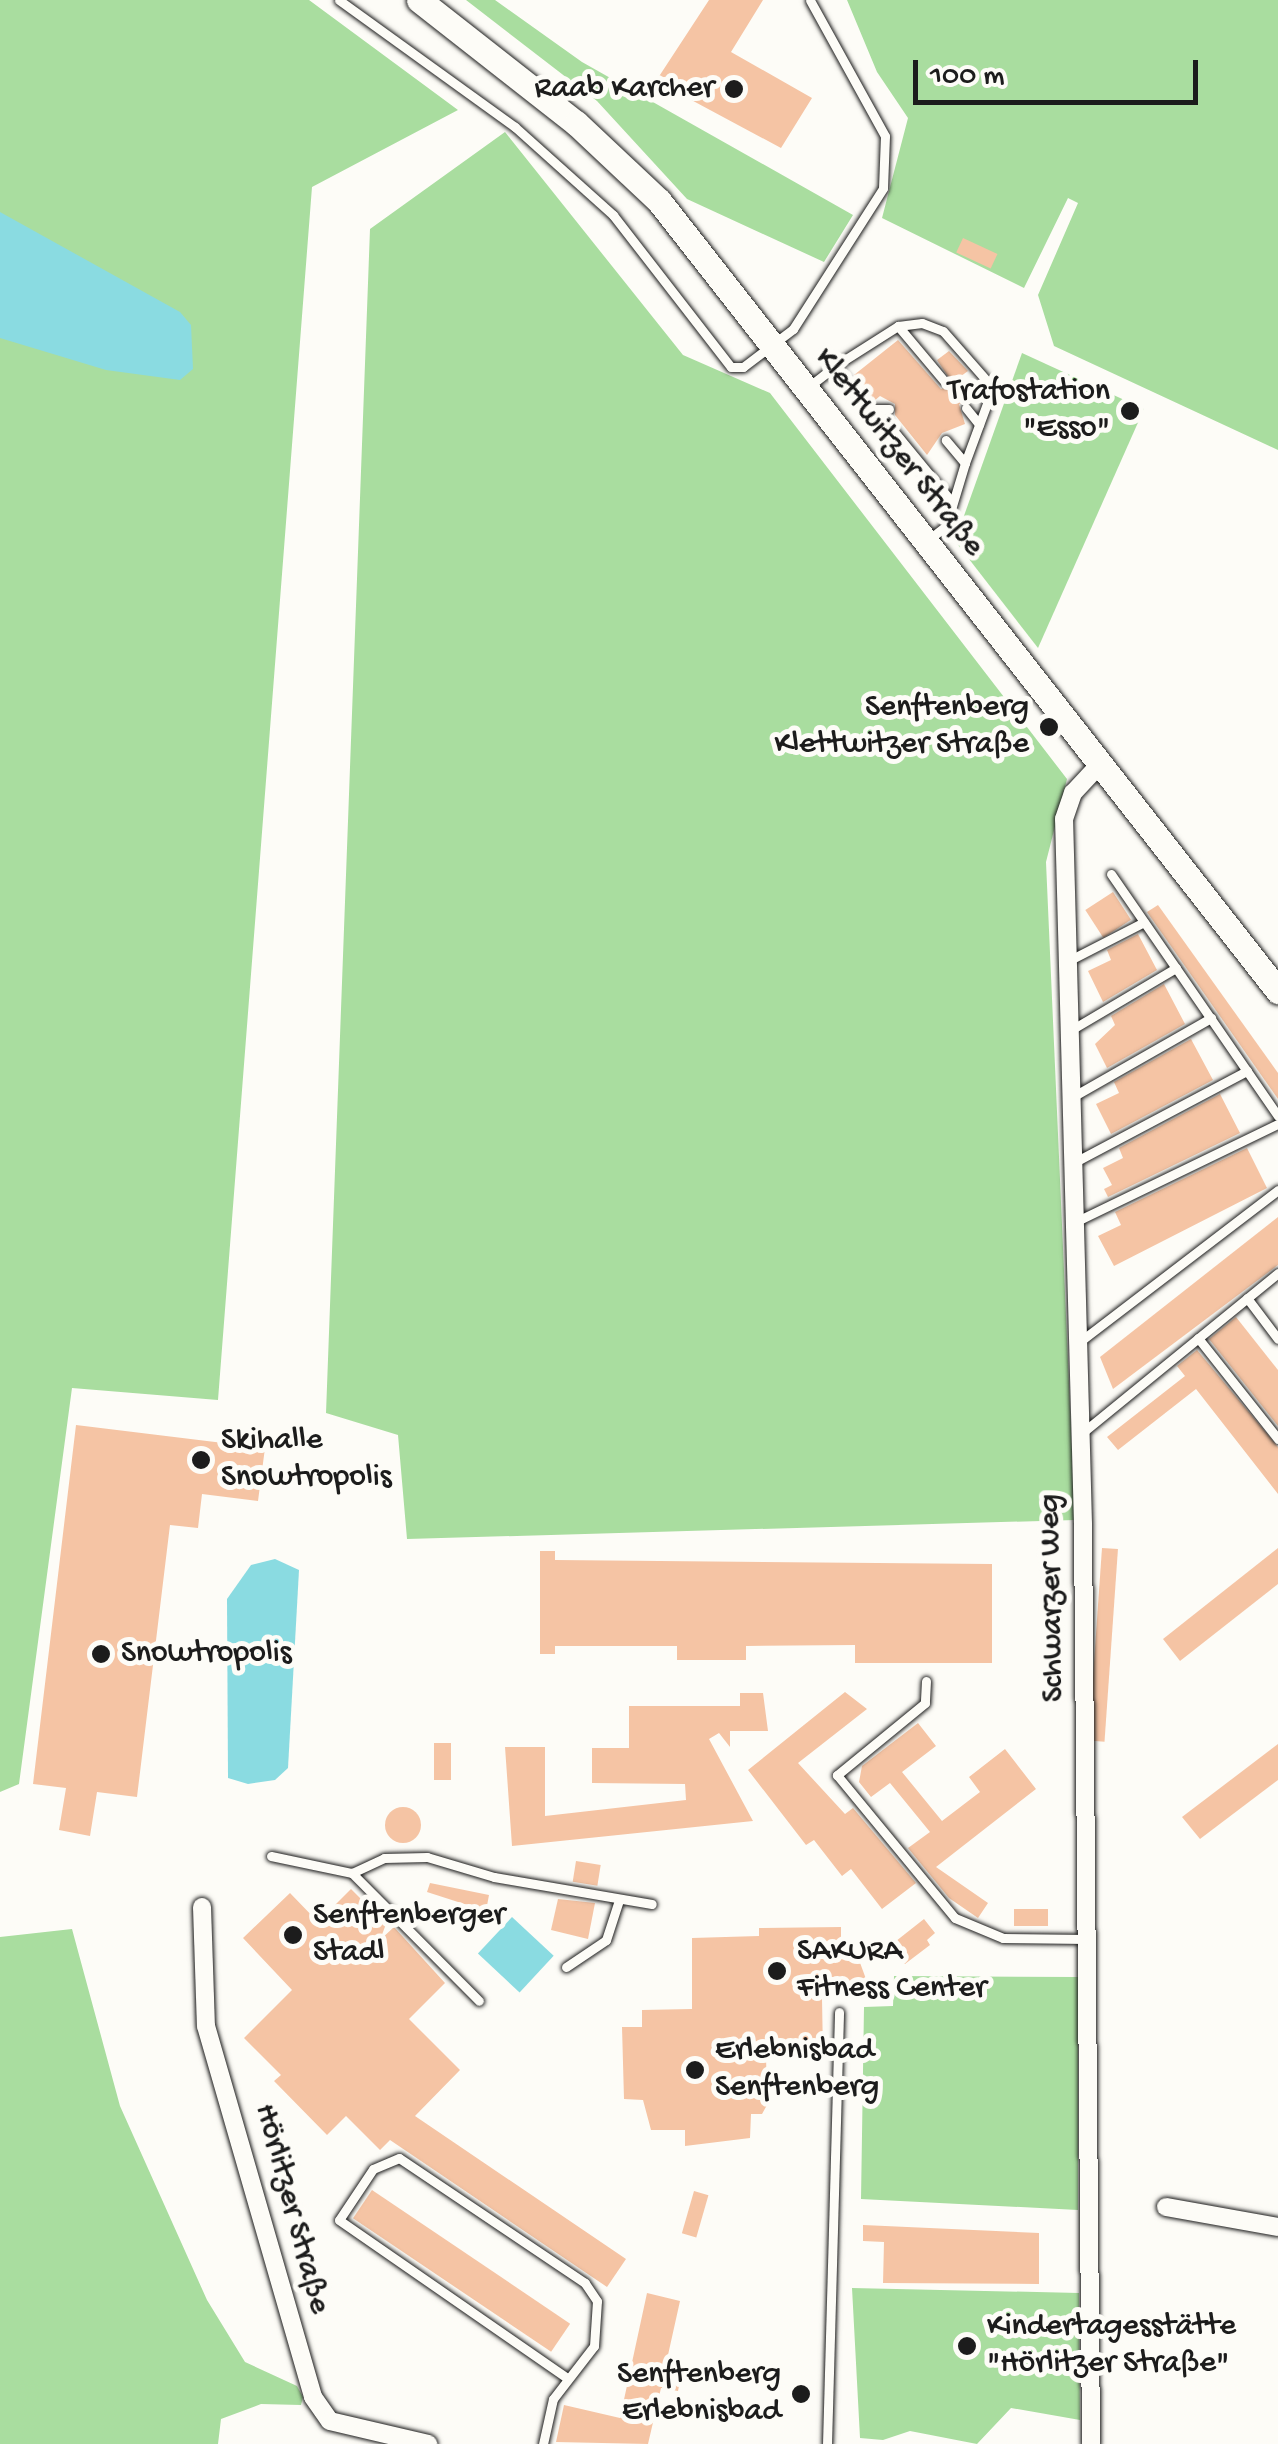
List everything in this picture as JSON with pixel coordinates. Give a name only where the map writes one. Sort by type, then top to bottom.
[{"type":"main road","name":"Klettwitzer Straße","points":[[419,0],[625,164],[773,346],[1278,992]]},
{"type":"street","name":"Schwarzer Weg","points":[[1091,2444],[1080,1435],[1064,820],[1084,776],[1100,764]]},
{"type":"street","name":"Hörlitzer Straße","points":[[202,1908],[206,2026],[313,2397],[330,2421],[428,2444]]},
{"type":"street","points":[[1166,2207],[1278,2227]]},
{"type":"lane","points":[[339,0],[515,127],[614,215],[720,360],[743,367],[773,346],[803,315],[884,188],[885,136],[810,0]]},
{"type":"lane","points":[[806,388],[898,326],[922,323],[943,331],[987,381],[979,424],[946,526],[926,542]]},
{"type":"lane","points":[[898,326],[944,382]]},
{"type":"lane","points":[[834,366],[868,409],[890,409]]},
{"type":"lane","points":[[966,408],[979,424]]},
{"type":"lane","points":[[878,412],[952,502]]},
{"type":"lane","points":[[946,440],[966,463]]},
{"type":"lane","points":[[1112,874],[1278,1116]]},
{"type":"lane","points":[[1068,960],[1144,922]]},
{"type":"lane","points":[[1070,1030],[1176,968]]},
{"type":"lane","points":[[1071,1097],[1210,1018]]},
{"type":"lane","points":[[1074,1163],[1247,1071]]},
{"type":"lane","points":[[1075,1222],[1278,1124]]},
{"type":"lane","points":[[1078,1343],[1278,1190]]},
{"type":"lane","points":[[1080,1435],[1278,1273]]},
{"type":"lane","points":[[1247,1298],[1278,1338]]},
{"type":"lane","points":[[1198,1338],[1278,1438]]},
{"type":"lane","points":[[926,1681],[925,1703],[837,1774],[955,1918],[1003,1938],[1087,1939]]},
{"type":"lane","points":[[271,1856],[352,1873],[479,2001]]},
{"type":"lane","points":[[352,1873],[384,1858],[428,1857],[652,1904]]},
{"type":"lane","points":[[566,1967],[606,1940],[619,1900]]},
{"type":"lane","points":[[827,2444],[839,2012]]},
{"type":"lane","points":[[542,2444],[554,2400],[599,2330],[597,2301],[585,2283],[398,2158],[373,2169],[339,2220],[567,2378]]},
{"type":"green space","points":[[0,0],[309,0],[458,110],[312,187],[218,1400],[72,1388],[19,1784],[0,1792]]},
{"type":"green space","points":[[466,0],[495,0],[582,62],[853,215],[824,262],[687,199],[597,101]]},
{"type":"green space","points":[[847,0],[1278,0],[1278,450],[1054,346],[1038,295],[1078,203],[1068,198],[1024,288],[882,218],[908,118],[877,72]]},
{"type":"green space","points":[[505,132],[683,355],[770,393],[1067,779],[1046,862],[1075,1520],[407,1539],[398,1435],[326,1413],[370,229]]},
{"type":"green space","points":[[1022,353],[1144,409],[1038,648],[955,541]]},
{"type":"green space","points":[[72,1929],[120,2106],[207,2300],[245,2362],[297,2386],[303,2397],[301,2405],[261,2404],[221,2419],[218,2444],[0,2444],[0,1937]]},
{"type":"green space","points":[[894,1976],[1078,1977],[1078,2210],[861,2199],[864,2007],[893,2006]]},
{"type":"green space","points":[[852,2288],[1079,2293],[1080,2420],[1011,2408],[977,2444],[910,2431],[883,2440],[860,2438]]},
{"type":"water","points":[[0,212],[180,312],[191,325],[193,369],[180,380],[106,370],[0,338]]},
{"type":"water","points":[[275,1559],[299,1570],[288,1768],[275,1780],[248,1784],[228,1778],[227,1599],[251,1565]]},
{"type":"water","points":[[512,1917],[554,1956],[520,1992],[478,1954]]},
{"type":"building","name":"Raab Karcher","points":[[709,0],[763,0],[731,52],[812,98],[781,148],[656,81]]},
{"type":"building","points":[[963,238],[997,254],[991,269],[956,253]]},
{"type":"building","points":[[898,340],[941,389],[953,384],[937,360],[949,351],[968,371],[957,379],[975,401],[959,404],[965,424],[942,433],[927,455],[895,415],[895,404],[880,396],[874,401],[854,375]]},
{"type":"building","points":[[1113,892],[1131,920],[1103,938],[1085,910]]},
{"type":"building","points":[[1158,905],[1278,1073],[1278,1099],[1147,912]]},
{"type":"building","points":[[1138,934],[1157,970],[1103,1002],[1088,971],[1111,960],[1107,950]]},
{"type":"building","points":[[1164,984],[1185,1024],[1107,1068],[1095,1044],[1115,1025],[1111,1016]]},
{"type":"building","points":[[1191,1039],[1213,1080],[1111,1134],[1096,1104],[1119,1093],[1114,1082]]},
{"type":"building","points":[[1220,1094],[1240,1133],[1108,1197],[1104,1189],[1112,1185],[1103,1168],[1123,1158],[1119,1148]]},
{"type":"building","points":[[1247,1148],[1267,1188],[1114,1266],[1098,1236],[1121,1225],[1115,1212]]},
{"type":"building","points":[[1278,1217],[1278,1265],[1113,1389],[1100,1357]]},
{"type":"building","points":[[1236,1317],[1278,1370],[1278,1426],[1209,1339]]},
{"type":"building","points":[[1197,1350],[1278,1447],[1278,1494],[1196,1389],[1118,1450],[1107,1437],[1185,1376],[1177,1366]]},
{"type":"building","name":"Snowtropolis","points":[[76,1425],[265,1448],[258,1501],[202,1494],[198,1528],[170,1525],[137,1797],[97,1792],[90,1836],[59,1830],[66,1788],[33,1784]]},
{"type":"building","points":[[1102,1548],[1118,1549],[1104,1742],[1089,1741]]},
{"type":"building","points":[[1278,1548],[1278,1584],[1180,1661],[1163,1639]]},
{"type":"building","points":[[540,1551],[555,1551],[555,1560],[992,1564],[992,1663],[855,1663],[855,1645],[746,1646],[746,1660],[677,1660],[677,1646],[555,1646],[555,1654],[540,1654]]},
{"type":"building","points":[[845,1692],[867,1709],[798,1763],[845,1814],[853,1808],[916,1883],[882,1909],[851,1869],[842,1876],[814,1840],[806,1845],[748,1770]]},
{"type":"building","points":[[740,1693],[763,1693],[768,1731],[730,1731],[730,1747],[719,1733],[709,1739],[753,1821],[512,1846],[505,1747],[545,1747],[545,1816],[686,1800],[685,1784],[592,1783],[592,1748],[629,1748],[629,1706],[740,1706]]},
{"type":"building","points":[[918,1723],[936,1746],[902,1772],[942,1821],[980,1792],[969,1777],[1005,1749],[1036,1789],[936,1867],[988,1903],[978,1918],[949,1898],[908,1848],[930,1832],[890,1783],[871,1797],[859,1782],[862,1766]]},
{"type":"building","points":[[434,1743],[451,1743],[451,1780],[434,1780]]},
{"type":"building","points":[[1278,1744],[1278,1780],[1200,1839],[1182,1817]]},
{"type":"building","points":[[403,1807],[415,1813],[421,1825],[415,1837],[403,1843],[391,1837],[385,1825],[391,1813]]},
{"type":"building","points":[[576,1861],[601,1865],[597,1886],[573,1882]]},
{"type":"building","points":[[430,1883],[489,1895],[486,1911],[427,1892]]},
{"type":"building","points":[[351,1889],[386,1924],[380,1940],[394,1927],[445,1983],[409,2019],[460,2070],[415,2116],[626,2259],[607,2287],[390,2140],[380,2150],[346,2116],[327,2135],[274,2081],[281,2075],[244,2038],[292,1990],[243,1938],[290,1893],[318,1922]]},
{"type":"building","points":[[558,1899],[595,1903],[588,1939],[551,1930]]},
{"type":"building","points":[[1014,1909],[1048,1909],[1048,1926],[1014,1926]]},
{"type":"building","points":[[924,1919],[935,1933],[927,1940],[930,1945],[905,1964],[891,1945]]},
{"type":"building","points":[[841,1927],[841,1948],[849,1948],[850,1962],[859,1960],[866,1979],[822,1998],[823,2054],[766,2054],[767,2105],[762,2114],[751,2114],[750,2138],[685,2146],[685,2130],[651,2130],[643,2100],[624,2099],[622,2027],[642,2027],[642,2010],[692,2009],[692,1938],[759,1936],[759,1928]]},
{"type":"building","points":[[372,2190],[570,2324],[551,2352],[353,2218]]},
{"type":"building","points":[[694,2191],[708,2195],[696,2237],[682,2233]]},
{"type":"building","points":[[863,2225],[1039,2233],[1039,2284],[883,2283],[884,2242],[863,2241]]},
{"type":"building","points":[[647,2293],[680,2301],[664,2373],[681,2376],[678,2391],[661,2388],[648,2444],[556,2442],[564,2405],[620,2418]]},
{"type":"place","name":"Raab Karcher","points":[[734,89]]},
{"type":"place","name":"Trafostation \"Esso\"","points":[[1130,411]]},
{"type":"place","name":"Senftenberg Klettwitzer Straße","points":[[1049,727]]},
{"type":"place","name":"Skihalle Snowtropolis","points":[[201,1460]]},
{"type":"place","name":"Snowtropolis","points":[[101,1654]]},
{"type":"place","name":"Senftenberger Stadl","points":[[293,1935]]},
{"type":"place","name":"SAKURA Fitness Center","points":[[777,1971]]},
{"type":"place","name":"Erlebnisbad Senftenberg","points":[[695,2070]]},
{"type":"place","name":"Kindertagesstätte \"Hörlitzer Straße\"","points":[[967,2346]]},
{"type":"place","name":"Senftenberg Erlebnisbad","points":[[801,2394]]}]
